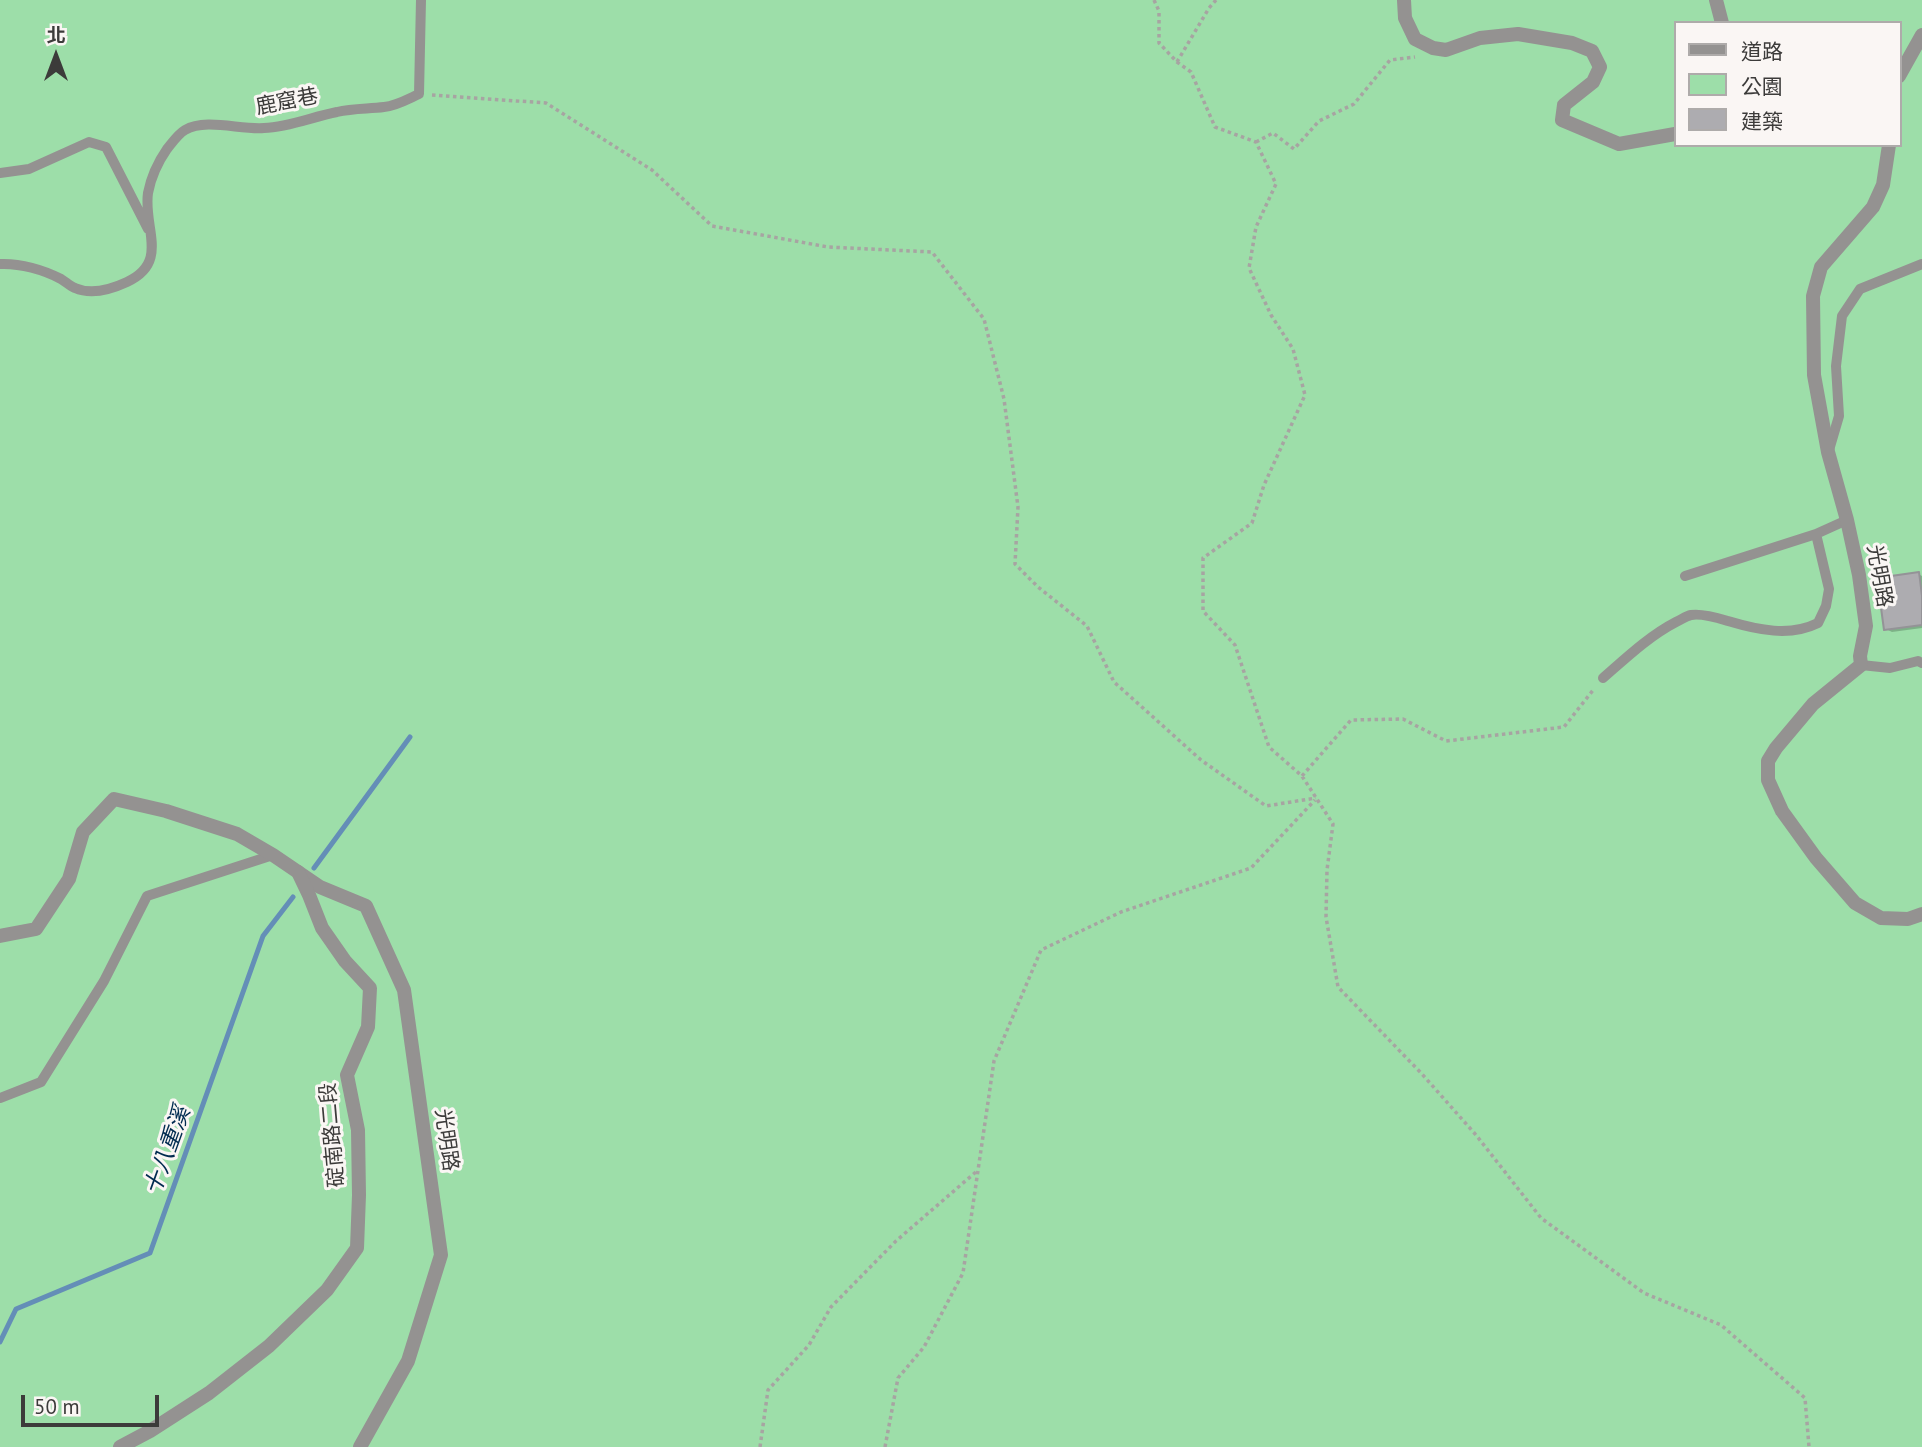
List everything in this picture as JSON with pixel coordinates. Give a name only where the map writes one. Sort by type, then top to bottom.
[{"type":"street","points":[[1404,0],[1405,18],[1415,38],[1433,48],[1446,50],[1480,38],[1518,34],[1572,43],[1592,51],[1600,67],[1593,82],[1564,105],[1562,120],[1619,144],[1674,134]]},
{"type":"street","points":[[1716,0],[1721,21]]},
{"type":"street","points":[[1901,72],[1922,35]]},
{"type":"street","name":"光明路","points":[[1861,665],[1860,656],[1866,626],[1859,575],[1828,452],[1814,375],[1813,296],[1821,267],[1873,207],[1884,185],[1889,147]]},
{"type":"street","points":[[1861,665],[1813,704],[1776,748],[1768,761],[1768,779],[1782,811],[1816,858],[1856,903],[1881,918],[1908,919],[1922,914]]},
{"type":"street","points":[[0,936],[36,929],[69,879],[83,832],[114,799],[166,811],[237,834],[298,872]]},
{"type":"street","name":"光明路","points":[[298,872],[320,887],[366,906],[404,990],[441,1255],[408,1361],[360,1447]]},
{"type":"street","name":"碇南路二段","points":[[120,1447],[209,1394],[269,1346],[327,1290],[357,1248],[358,1130],[347,1075],[368,1027],[370,988],[345,961],[322,928],[298,872]]},
{"type":"lane","points":[[419,94],[421,0]]},
{"type":"lane","name":"鹿窟巷","points":[[0,264],[11,263],[43,272],[62,279],[76,289],[111,289],[143,273],[150,262],[153,238],[148,194],[158,162],[186,129],[214,123],[241,128],[286,126],[350,109],[387,107],[419,94]]},
{"type":"lane","points":[[0,173],[29,169],[89,142],[106,147],[153,238]]},
{"type":"lane","points":[[1828,452],[1839,416],[1836,366],[1842,316],[1860,289],[1922,264]]},
{"type":"lane","points":[[1685,576],[1816,534],[1847,520]]},
{"type":"lane","points":[[1603,678],[1664,629],[1692,615],[1713,617],[1763,630],[1791,631],[1818,623],[1826,606],[1829,589],[1816,534]]},
{"type":"lane","points":[[1861,665],[1890,668],[1919,661],[1922,663]]},
{"type":"lane","points":[[0,1098],[41,1082],[104,981],[147,896],[273,855]]},
{"type":"path","points":[[1154,0],[1159,10],[1159,43],[1191,72],[1215,127],[1256,142],[1276,184],[1256,227],[1249,268],[1271,315],[1293,349],[1305,395],[1264,485],[1252,523],[1203,558],[1203,611],[1235,645],[1269,747],[1302,776],[1333,824],[1327,870],[1326,917],[1338,987],[1422,1074],[1476,1135],[1541,1218],[1644,1293],[1721,1325],[1805,1398],[1809,1447]]},
{"type":"path","points":[[1177,62],[1216,0]]},
{"type":"path","points":[[1256,142],[1273,133],[1294,149],[1319,121],[1354,104],[1390,60],[1425,57],[1433,48]]},
{"type":"path","points":[[419,94],[546,103],[652,170],[712,226],[828,247],[932,252],[984,319],[1004,399],[1017,507],[1015,564],[1038,587],[1087,626],[1114,682],[1202,760],[1266,806],[1316,798]]},
{"type":"path","points":[[1302,776],[1351,720],[1403,719],[1446,741],[1564,727],[1603,678]]},
{"type":"path","points":[[884,1447],[898,1378],[924,1348],[963,1273],[994,1061],[1041,950],[1121,912],[1251,868],[1316,798]]},
{"type":"path","points":[[760,1447],[768,1390],[809,1345],[831,1307],[896,1241],[979,1170]]},
{"type":"green space","points":[[0,0],[1922,0],[1922,1447],[0,1447]]},
{"type":"building","points":[[1919,572],[1922,625],[1884,630],[1877,578]]},
{"type":"waterway","name":"十八重溪","points":[[314,868],[410,737]]},
{"type":"waterway","name":"十八重溪","points":[[0,1342],[16,1309],[150,1253],[263,936],[293,897]]}]
